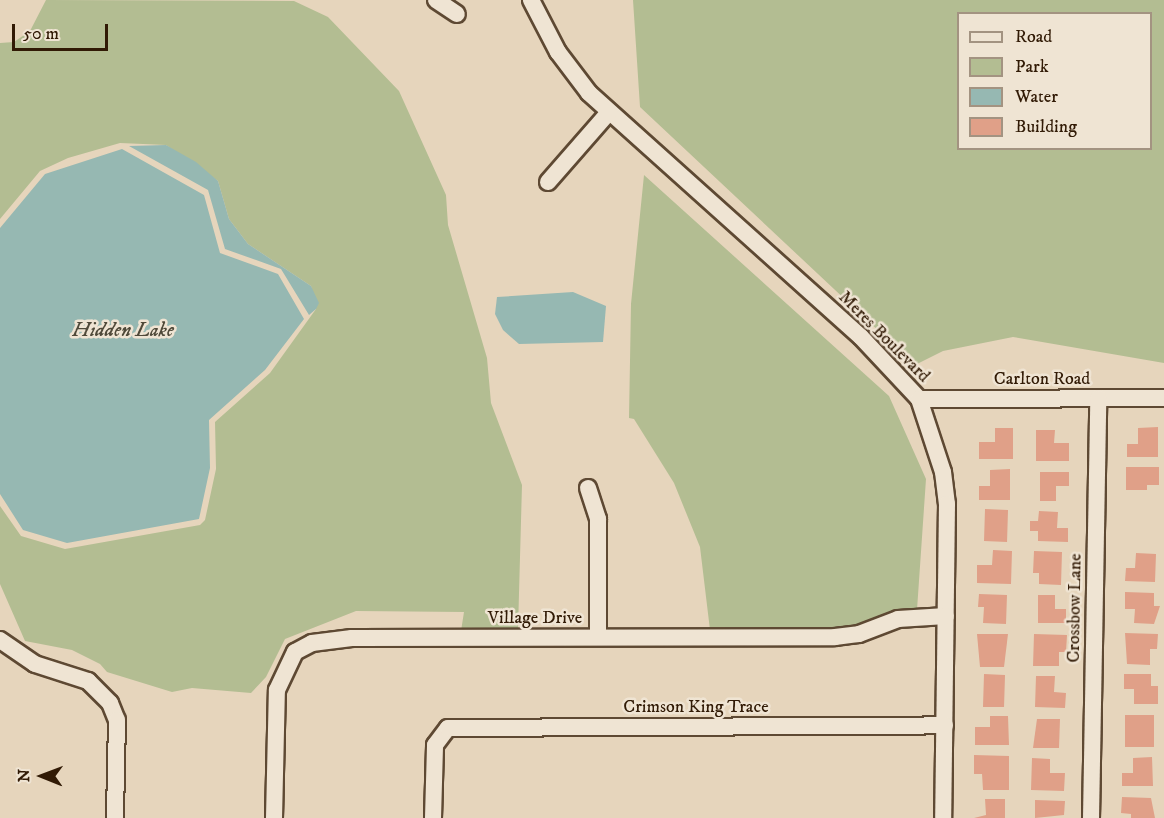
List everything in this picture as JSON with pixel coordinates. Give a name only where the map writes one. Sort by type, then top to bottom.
[{"type":"street","points":[[436,0],[457,14]]},
{"type":"street","name":"Meres Boulevard","points":[[531,0],[565,64],[609,112],[861,337],[919,399],[946,492],[943,818]]},
{"type":"street","points":[[548,182],[609,112]]},
{"type":"street","name":"Crossbow Lane","points":[[1091,818],[1098,398]]},
{"type":"street","name":"Carlton Road","points":[[919,399],[1164,398]]},
{"type":"street","points":[[588,488],[598,519],[598,637]]},
{"type":"street","name":"Village Drive","points":[[274,818],[276,690],[288,662],[302,648],[343,638],[835,637],[859,634],[898,619],[946,616]]},
{"type":"street","points":[[0,640],[42,667],[88,681],[110,703],[117,720],[115,818]]},
{"type":"street","name":"Crimson King Trace","points":[[433,818],[435,745],[448,728],[945,725]]},
{"type":"green space","points":[[46,0],[294,1],[328,17],[399,91],[446,195],[448,225],[487,358],[491,403],[522,485],[518,630],[461,631],[464,612],[356,611],[285,639],[266,677],[251,693],[192,688],[172,692],[107,672],[100,664],[72,650],[25,641],[0,584],[0,506],[21,536],[65,549],[200,525],[205,520],[216,469],[215,422],[270,373],[316,309],[311,286],[248,244],[229,219],[218,181],[166,145],[120,143],[68,158],[40,171],[0,219],[0,43],[14,42],[30,31]]},
{"type":"green space","points":[[633,0],[1164,0],[1164,363],[1013,337],[943,351],[915,365],[640,107]]},
{"type":"green space","points":[[644,175],[889,396],[926,479],[917,610],[847,629],[710,630],[700,547],[674,483],[634,419],[629,418],[631,304]]},
{"type":"water","points":[[166,145],[196,162],[218,181],[229,219],[248,244],[311,286],[319,303],[316,309],[309,315],[281,269],[225,249],[208,190],[129,146]]},
{"type":"water","name":"Hidden Lake","points":[[122,149],[204,195],[220,253],[278,274],[304,319],[265,370],[209,420],[210,468],[199,519],[67,543],[23,530],[0,494],[0,228],[45,174]]},
{"type":"water","points":[[573,292],[606,306],[603,342],[519,344],[503,330],[495,314],[497,297]]},
{"type":"building","points":[[1158,427],[1158,457],[1127,457],[1127,444],[1138,444],[1138,428]]},
{"type":"building","points":[[995,428],[1013,428],[1013,459],[979,459],[979,442],[995,442]]},
{"type":"building","points":[[1036,430],[1055,430],[1054,443],[1069,443],[1069,461],[1036,461]]},
{"type":"building","points":[[1126,467],[1159,467],[1159,485],[1147,485],[1147,490],[1126,490]]},
{"type":"building","points":[[1010,469],[1010,500],[979,500],[979,486],[990,486],[990,470]]},
{"type":"building","points":[[1040,472],[1069,472],[1069,486],[1056,486],[1056,501],[1040,501]]},
{"type":"building","points":[[985,509],[1008,510],[1007,542],[984,541]]},
{"type":"building","points":[[1039,511],[1058,512],[1057,528],[1068,528],[1068,542],[1038,541],[1038,531],[1030,531],[1030,521],[1038,521]]},
{"type":"building","points":[[993,550],[1012,551],[1011,584],[977,583],[977,565],[992,565]]},
{"type":"building","points":[[1034,551],[1062,552],[1061,585],[1039,584],[1039,573],[1033,573]]},
{"type":"building","points":[[1136,553],[1156,554],[1155,582],[1125,581],[1126,568],[1135,568]]},
{"type":"building","points":[[1125,592],[1154,593],[1154,606],[1160,606],[1154,624],[1134,623],[1135,609],[1125,609]]},
{"type":"building","points":[[979,594],[1007,595],[1006,624],[983,623],[984,607],[978,607]]},
{"type":"building","points":[[1038,595],[1055,595],[1055,609],[1066,609],[1066,623],[1038,623]]},
{"type":"building","points":[[1125,633],[1158,634],[1157,649],[1150,649],[1150,665],[1127,664]]},
{"type":"building","points":[[977,634],[1008,634],[1004,667],[980,667]]},
{"type":"building","points":[[1034,634],[1067,635],[1066,652],[1059,652],[1059,666],[1033,666]]},
{"type":"building","points":[[984,674],[1005,675],[1004,707],[983,707]]},
{"type":"building","points":[[1124,674],[1151,674],[1151,686],[1158,686],[1158,704],[1134,704],[1134,689],[1124,689]]},
{"type":"building","points":[[1036,676],[1055,676],[1054,692],[1066,693],[1065,708],[1035,707]]},
{"type":"building","points":[[1125,715],[1154,715],[1154,747],[1125,747]]},
{"type":"building","points":[[990,716],[1008,716],[1009,745],[975,745],[975,727],[990,727]]},
{"type":"building","points":[[1037,719],[1060,719],[1059,748],[1033,748]]},
{"type":"building","points":[[974,755],[1009,756],[1009,790],[983,790],[982,774],[974,774]]},
{"type":"building","points":[[1152,757],[1153,786],[1122,786],[1122,773],[1133,773],[1133,758]]},
{"type":"building","points":[[1032,758],[1050,759],[1050,773],[1065,773],[1064,791],[1031,790]]},
{"type":"building","points":[[1122,797],[1151,798],[1155,818],[1131,818],[1131,814],[1121,813]]},
{"type":"building","points":[[985,799],[1005,799],[1005,818],[974,818],[986,815]]},
{"type":"building","points":[[1035,800],[1065,801],[1064,815],[1035,818]]}]
